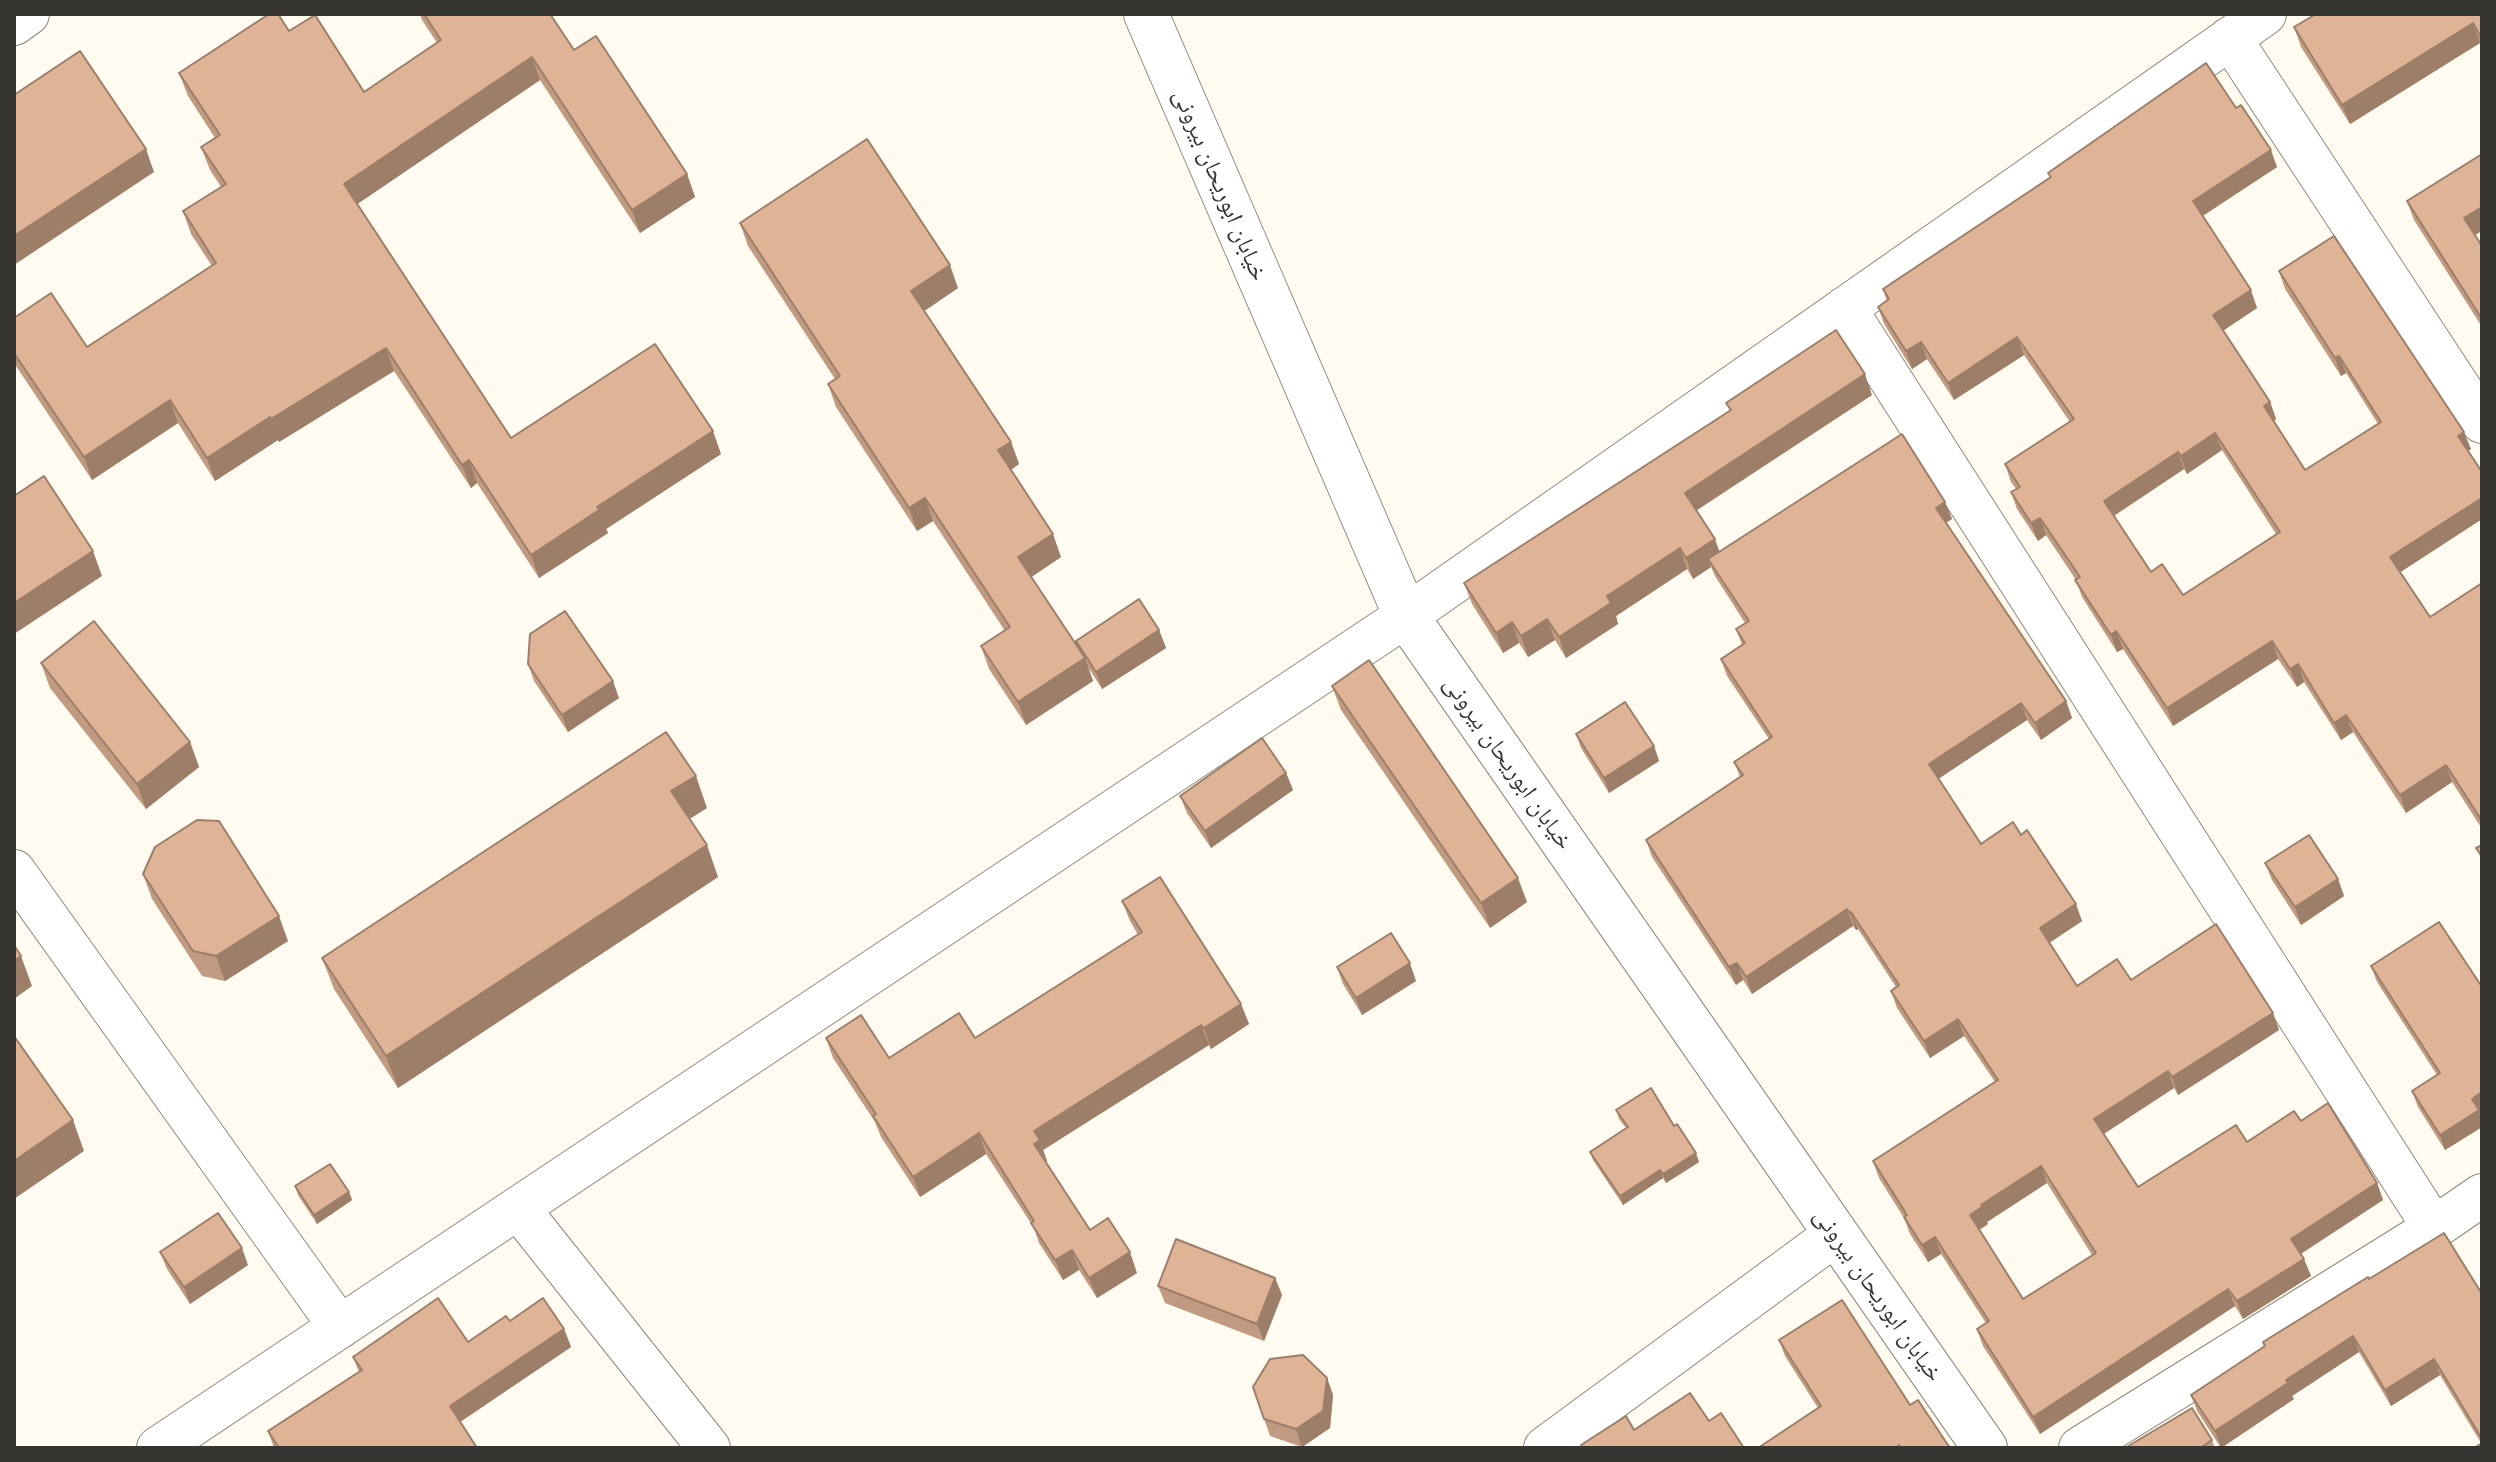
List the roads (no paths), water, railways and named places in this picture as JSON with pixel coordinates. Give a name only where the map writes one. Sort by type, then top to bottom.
[{"type":"street","points":[[14,24],[28,14]]},
{"type":"street","name":"خیابان ابوریحان بیرونی","points":[[1146,14],[1406,616],[1985,1448]]},
{"type":"street","points":[[158,1448],[1406,616],[2265,14]]},
{"type":"street","points":[[2230,38],[2482,422]]},
{"type":"street","points":[[1845,308],[2434,1228]]},
{"type":"street","points":[[14,871],[340,1327]]},
{"type":"street","points":[[2080,1448],[2482,1195]]},
{"type":"street","points":[[518,1208],[709,1448]]},
{"type":"street","points":[[1545,1448],[1836,1234]]}]
